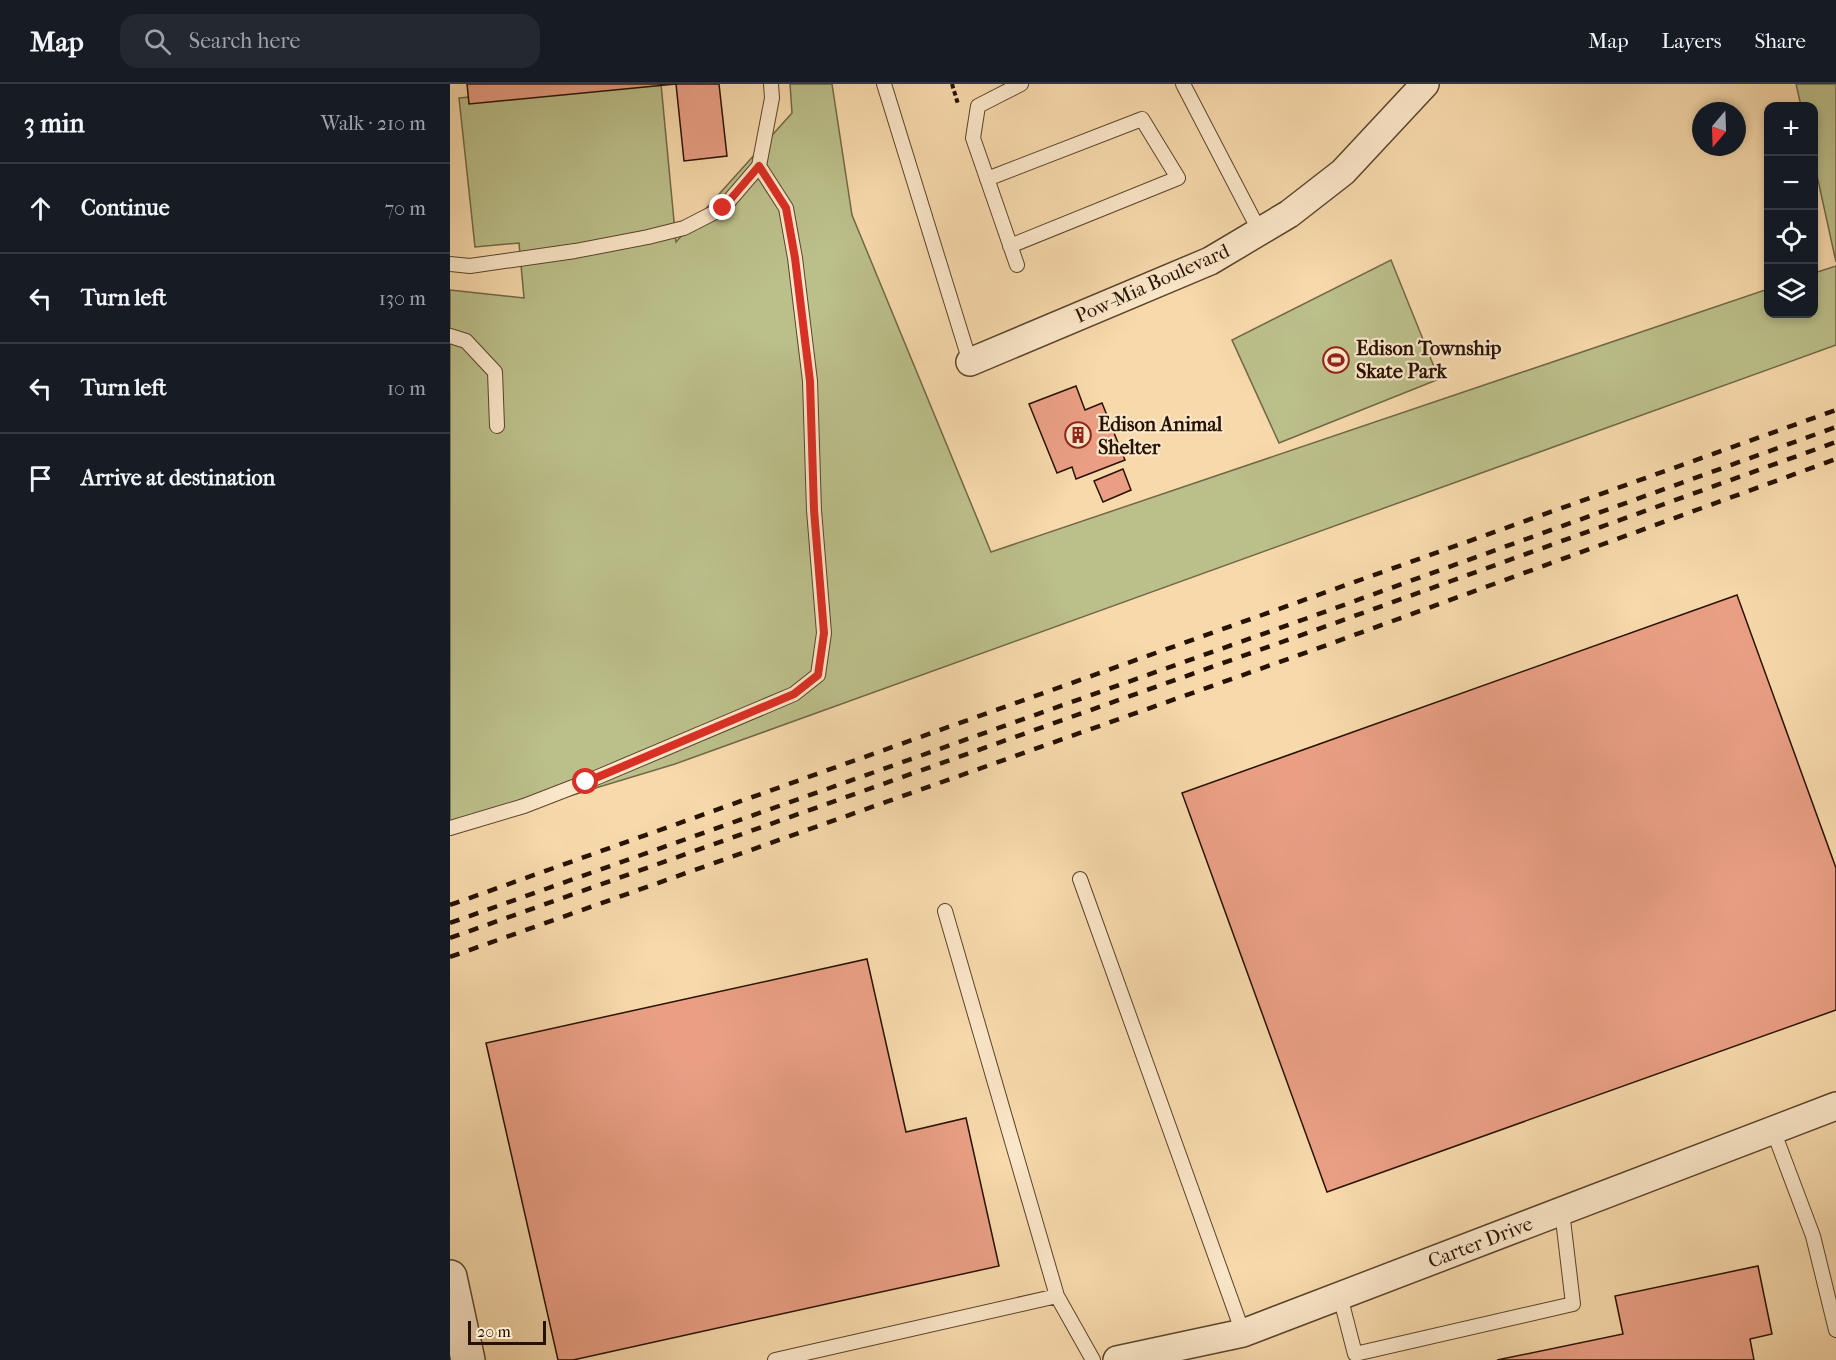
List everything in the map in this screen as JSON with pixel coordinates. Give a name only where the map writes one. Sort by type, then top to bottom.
[{"type":"street","name":"Pow-Mia Boulevard","points":[[970,362],[1210,261],[1260,232],[1289,214],[1343,172],[1425,84]]},
{"type":"street","name":"Carter Drive","points":[[1117,1360],[1189,1353],[1836,1106]]},
{"type":"street","points":[[450,1278],[468,1360]]},
{"type":"lane","points":[[450,264],[470,266],[575,251],[648,237],[684,228],[723,208],[759,166],[772,98],[771,84]]},
{"type":"lane","points":[[884,84],[970,362]]},
{"type":"lane","points":[[1017,265],[973,138],[978,106],[1021,84]]},
{"type":"lane","points":[[1183,84],[1260,232]]},
{"type":"lane","points":[[987,179],[1142,119],[1178,178],[1010,246]]},
{"type":"lane","points":[[450,828],[524,806],[607,774],[794,694],[818,675],[824,633],[814,510],[810,381],[795,258],[786,208],[759,166]]},
{"type":"lane","points":[[450,336],[466,341],[495,372],[497,426]]},
{"type":"lane","points":[[1080,879],[1244,1333]]},
{"type":"lane","points":[[945,911],[1057,1296],[1093,1360]]},
{"type":"lane","points":[[1773,1130],[1813,1236],[1836,1330]]},
{"type":"lane","points":[[1340,1296],[1355,1354],[1574,1304],[1562,1211]]},
{"type":"lane","points":[[775,1360],[1057,1296]]},
{"type":"green space","points":[[618,84],[661,84],[676,242],[792,113],[790,84],[832,84],[852,215],[991,552],[1764,290],[1764,318],[1818,318],[1818,272],[1836,266],[1836,345],[675,764],[450,832],[450,290],[524,298],[519,243],[475,247],[459,98]]},
{"type":"green space","points":[[1796,84],[1836,84],[1836,262],[1818,180],[1818,102],[1800,102]]},
{"type":"green space","name":"Edison Township Skate Park","points":[[1391,260],[1439,379],[1279,443],[1232,340]]},
{"type":"building","points":[[467,84],[676,84],[469,104]]},
{"type":"building","points":[[676,84],[719,84],[727,156],[684,161]]},
{"type":"building","name":"Edison Animal Shelter","points":[[1076,386],[1085,410],[1102,403],[1125,460],[1076,479],[1072,467],[1057,473],[1029,404]]},
{"type":"building","points":[[1123,469],[1131,490],[1103,502],[1094,481]]},
{"type":"building","points":[[1737,595],[1836,868],[1836,1010],[1327,1192],[1182,793]]},
{"type":"building","points":[[867,959],[906,1132],[966,1118],[999,1266],[573,1360],[558,1360],[486,1043]]},
{"type":"building","points":[[1758,1266],[1772,1334],[1750,1339],[1754,1360],[1497,1360],[1623,1334],[1615,1296]]},
{"type":"railway","points":[[450,905],[1836,410]]},
{"type":"railway","points":[[450,923],[1305,619],[1836,427]]},
{"type":"railway","points":[[450,938],[1836,442]]},
{"type":"railway","points":[[450,957],[1316,649],[1836,459]]},
{"type":"place","name":"Edison Township Skate Park","points":[[1336,360]]},
{"type":"place","name":"Edison Animal Shelter","points":[[1078,435]]},
{"type":"route","points":[[586,782],[794,694],[818,675],[824,633],[814,510],[810,381],[795,258],[786,208],[759,166],[723,208]]}]
